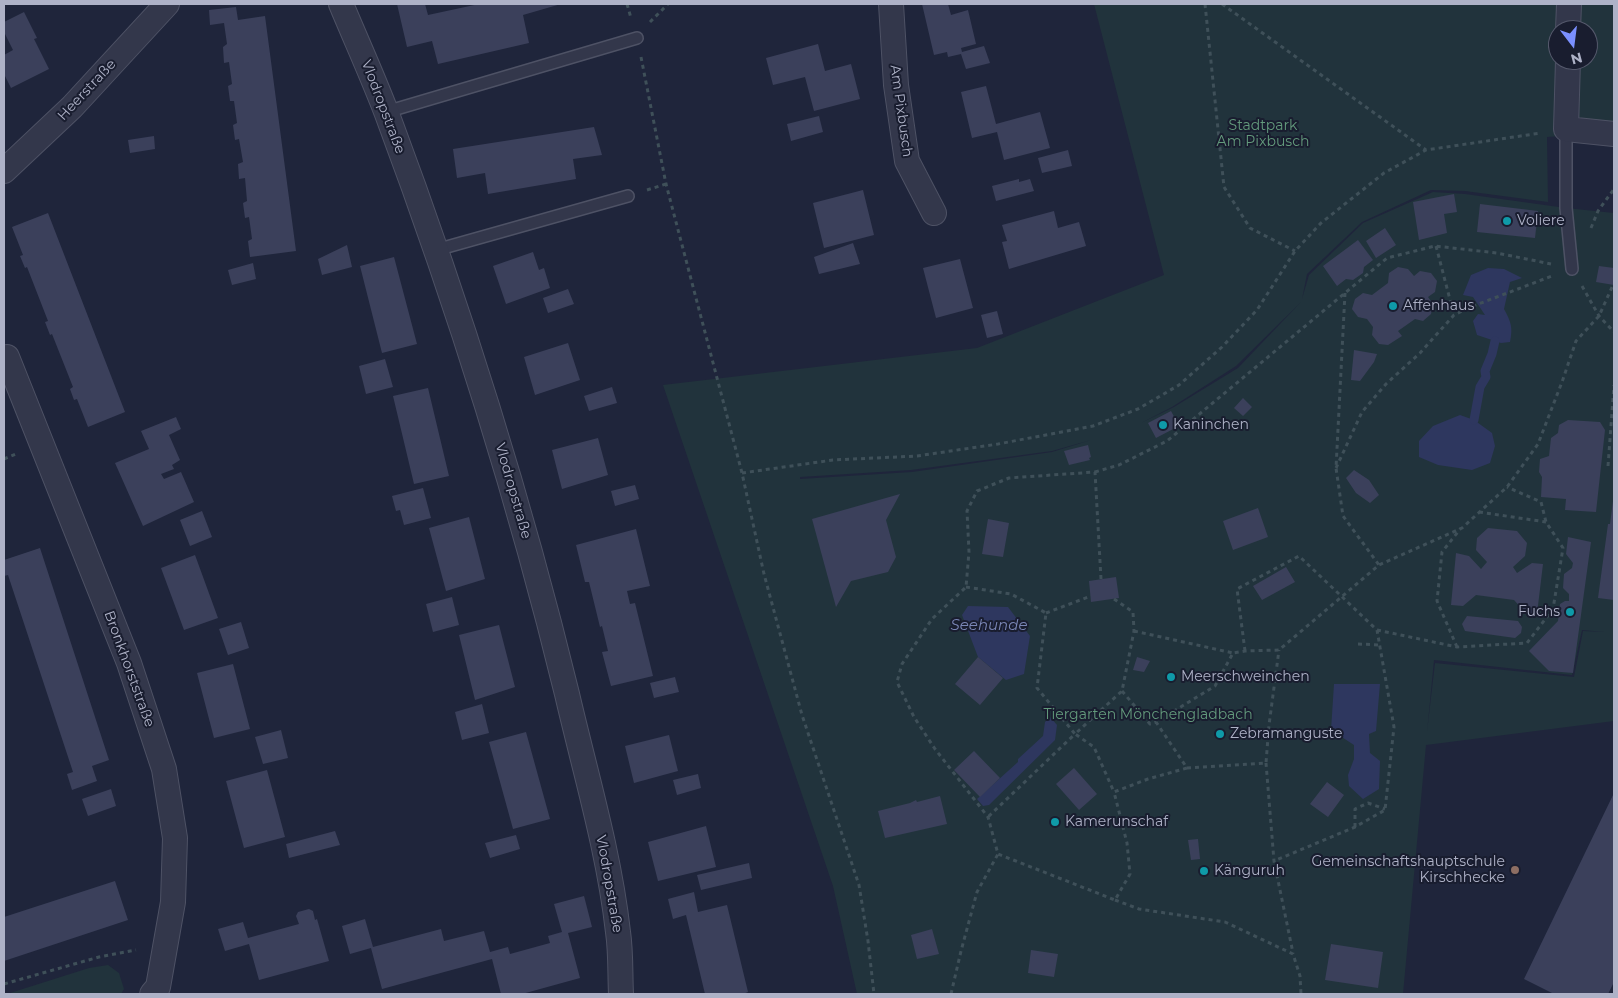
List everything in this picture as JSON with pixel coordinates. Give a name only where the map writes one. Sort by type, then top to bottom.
[{"type":"street","name":"Heerstraße","points":[[5,168],[72,107],[167,4]]},
{"type":"street","name":"Vlodropstraße","points":[[341,4],[386,112],[436,250],[488,407],[520,512],[555,644],[607,863],[619,934],[621,994]]},
{"type":"street","name":"Am Pixbusch","points":[[891,4],[896,85],[907,161],[934,213]]},
{"type":"street","points":[[1568,20],[1569,4]]},
{"type":"street","points":[[1568,70],[1566,129],[1614,134]]},
{"type":"street","name":"Bronkhorststraße","points":[[5,354],[129,663],[164,769],[176,838],[173,902],[160,992]]},
{"type":"lane","points":[[386,112],[637,38]]},
{"type":"lane","points":[[1566,129],[1566,208],[1572,269]]},
{"type":"lane","points":[[436,250],[628,196]]},
{"type":"path","points":[[627,4],[637,38],[666,184],[742,474],[764,574],[802,715],[859,885],[874,994]]},
{"type":"path","points":[[637,38],[668,4]]},
{"type":"path","points":[[1205,4],[1224,188],[1250,228],[1295,251]]},
{"type":"path","points":[[1222,4],[1426,150]]},
{"type":"path","points":[[742,474],[833,460],[918,456],[998,444],[1093,426],[1138,409],[1179,385],[1222,347],[1257,310],[1295,251],[1321,223],[1384,173],[1426,150],[1566,129]]},
{"type":"path","points":[[951,994],[977,892],[998,854],[988,817],[935,749],[914,717],[897,682],[902,664],[932,620],[966,587],[969,552],[967,511],[977,491],[1009,478],[1096,472],[1119,465],[1167,442],[1387,258],[1436,246],[1497,253],[1572,269]]},
{"type":"path","points":[[1436,246],[1454,315]]},
{"type":"path","points":[[1457,647],[1437,601],[1442,552],[1462,528],[1507,487],[1538,444],[1576,341],[1599,316],[1613,285]]},
{"type":"path","points":[[1336,468],[1362,412],[1386,384],[1420,353],[1454,315],[1519,288]]},
{"type":"path","points":[[1346,293],[1336,468],[1343,516],[1379,565]]},
{"type":"path","points":[[1599,316],[1614,332]]},
{"type":"path","points":[[1608,466],[1614,385]]},
{"type":"path","points":[[1096,472],[1101,579]]},
{"type":"path","points":[[1245,651],[1237,590],[1299,556],[1377,630],[1457,647],[1527,643],[1553,609],[1563,548],[1546,522],[1540,502],[1507,487]]},
{"type":"path","points":[[1479,512],[1546,522]]},
{"type":"path","points":[[1134,631],[1233,653],[1279,650],[1379,565],[1462,528]]},
{"type":"path","points":[[966,587],[1010,594],[1046,613],[1091,596]]},
{"type":"path","points":[[988,817],[1122,691],[1134,631],[1133,612],[1114,599]]},
{"type":"path","points":[[1046,613],[1037,688],[1075,734],[1094,747],[1114,792],[1128,843],[1130,874],[1115,900]]},
{"type":"path","points":[[1377,630],[1394,727],[1385,810]]},
{"type":"path","points":[[1358,644],[1380,646]]},
{"type":"path","points":[[1279,650],[1266,763],[1274,861],[1293,954],[1300,976],[1300,994]]},
{"type":"path","points":[[1122,691],[1150,724],[1156,722],[1215,686],[1233,653]]},
{"type":"path","points":[[1156,722],[1187,768]]},
{"type":"path","points":[[1114,792],[1148,778],[1187,768],[1266,763]]},
{"type":"path","points":[[1355,827],[1355,810],[1368,803],[1385,810]]},
{"type":"path","points":[[1274,861],[1355,827],[1385,810]]},
{"type":"path","points":[[998,854],[1139,909],[1226,922],[1293,954]]},
{"type":"path","points":[[4,984],[99,957],[166,945]]},
{"type":"green space","name":"Tiergarten Mönchengladbach","points":[[1094,4],[1614,4],[1614,132],[1547,137],[1548,202],[1465,191],[1431,190],[1362,222],[1307,274],[1302,299],[1309,275],[1363,223],[1433,192],[1465,194],[1614,213],[1614,721],[1426,745],[1403,994],[857,994],[833,886],[663,385],[977,348],[1164,275]],"holes":[[[1301,302],[1238,368],[1174,407],[1141,423],[1172,407],[1236,366]],[[1091,440],[1052,452],[912,472],[800,479],[800,477],[911,470],[1052,451]],[[1582,630],[1605,632],[1583,631],[1574,677],[1435,663],[1427,732],[1434,660],[1572,675]]]},
{"type":"green space","points":[[108,965],[119,973],[124,989],[121,994],[7,994],[89,968]]},
{"type":"water","points":[[1488,268],[1504,269],[1522,278],[1510,282],[1504,309],[1511,325],[1510,342],[1501,343],[1477,335],[1473,321],[1478,314],[1485,315],[1473,297],[1463,295],[1471,275]]},
{"type":"water","points":[[1460,415],[1474,420],[1492,433],[1495,446],[1490,463],[1472,470],[1438,465],[1419,457],[1419,441],[1433,426]]},
{"type":"water","name":"Seehunde","points":[[968,606],[1008,607],[1030,636],[1024,674],[1006,680],[978,657],[962,615]]},
{"type":"water","points":[[1334,684],[1380,684],[1376,731],[1369,734],[1370,753],[1380,761],[1379,789],[1363,799],[1349,786],[1348,775],[1354,759],[1354,745],[1331,730]]},
{"type":"water","points":[[1050,717],[1057,725],[1055,740],[989,805],[983,806],[977,799],[1018,762],[1018,759],[1043,736],[1045,722]]},
{"type":"building","points":[[397,4],[425,4],[428,15],[479,4],[561,4],[523,15],[529,43],[438,64],[432,41],[407,47]]},
{"type":"building","points":[[922,4],[948,4],[951,15],[968,10],[976,44],[961,48],[962,52],[984,46],[990,63],[966,69],[961,54],[948,57],[947,52],[934,55]]},
{"type":"building","points":[[236,7],[238,20],[265,16],[296,251],[250,257],[248,241],[252,239],[249,217],[245,218],[243,203],[247,201],[245,178],[239,179],[238,164],[243,162],[239,139],[235,140],[233,125],[237,123],[234,101],[230,101],[228,86],[232,84],[229,62],[224,63],[223,47],[227,44],[224,23],[210,25],[209,10]]},
{"type":"building","points":[[24,12],[37,38],[34,39],[49,69],[11,88],[4,74],[4,55],[13,50],[4,32],[4,22]]},
{"type":"building","points":[[818,44],[825,71],[851,64],[860,99],[814,111],[805,77],[773,85],[766,58]]},
{"type":"building","points":[[986,86],[996,124],[1040,112],[1050,148],[1004,160],[997,132],[972,138],[961,92]]},
{"type":"building","points":[[819,116],[823,132],[791,141],[787,124]]},
{"type":"building","points":[[594,127],[602,155],[573,159],[576,179],[488,194],[485,173],[457,178],[453,149]]},
{"type":"building","points":[[154,136],[155,149],[130,153],[128,140]]},
{"type":"building","points":[[1068,150],[1072,166],[1042,173],[1038,158]]},
{"type":"building","points":[[1019,179],[1019,182],[1030,179],[1034,191],[996,201],[992,186]]},
{"type":"building","points":[[863,190],[874,235],[824,248],[813,203]]},
{"type":"building","points":[[1454,194],[1457,212],[1444,214],[1447,233],[1419,240],[1413,202]]},
{"type":"building","name":"Voliere","points":[[1480,204],[1538,211],[1535,238],[1477,232]]},
{"type":"building","points":[[1054,211],[1058,228],[1079,222],[1086,246],[1009,269],[1002,242],[1007,241],[1002,225]]},
{"type":"building","points":[[48,213],[125,412],[88,427],[77,399],[74,400],[70,389],[73,387],[52,334],[50,335],[45,322],[48,321],[27,267],[25,268],[20,256],[23,255],[12,227]]},
{"type":"building","points":[[1385,228],[1396,245],[1376,258],[1366,241]]},
{"type":"building","points":[[1358,240],[1373,260],[1364,267],[1363,273],[1353,280],[1346,279],[1337,286],[1323,266]]},
{"type":"building","points":[[853,243],[860,264],[819,274],[814,257]]},
{"type":"building","points":[[347,245],[352,267],[322,275],[318,259]]},
{"type":"building","points":[[533,252],[539,270],[544,268],[550,288],[506,304],[493,266]]},
{"type":"building","points":[[394,257],[417,344],[382,353],[360,266]]},
{"type":"building","points":[[960,259],[973,308],[936,318],[923,268]]},
{"type":"building","points":[[253,263],[256,279],[232,285],[228,270]]},
{"type":"building","points":[[1599,266],[1614,268],[1614,285],[1596,282]]},
{"type":"building","name":"Affenhaus","points":[[1398,267],[1408,269],[1414,276],[1420,271],[1431,273],[1437,281],[1435,292],[1428,297],[1433,304],[1431,314],[1423,321],[1415,319],[1398,331],[1402,336],[1388,345],[1379,344],[1372,335],[1373,327],[1367,319],[1358,317],[1352,309],[1355,299],[1363,293],[1372,295],[1388,283],[1389,273]]},
{"type":"building","points":[[568,289],[574,304],[548,313],[543,298]]},
{"type":"building","points":[[997,311],[1003,334],[987,338],[981,315]]},
{"type":"building","points":[[568,343],[580,380],[535,395],[524,357]]},
{"type":"building","points":[[1354,350],[1377,354],[1374,362],[1360,381],[1351,380]]},
{"type":"building","points":[[385,359],[393,387],[366,394],[359,366]]},
{"type":"building","points":[[612,387],[617,403],[589,411],[584,396]]},
{"type":"building","points":[[428,388],[449,476],[414,484],[393,396]]},
{"type":"building","points":[[1243,398],[1252,407],[1243,416],[1234,408]]},
{"type":"building","name":"Kaninchen","points":[[1171,411],[1179,426],[1156,438],[1148,423]]},
{"type":"building","points":[[176,417],[181,429],[169,435],[180,460],[172,465],[174,469],[161,474],[164,479],[181,472],[194,502],[143,526],[115,463],[149,449],[141,431]]},
{"type":"building","points":[[1568,420],[1600,422],[1605,430],[1596,512],[1565,510],[1566,499],[1541,497],[1542,477],[1539,472],[1540,459],[1549,456],[1551,438],[1558,433],[1559,425]]},
{"type":"building","points":[[598,438],[608,475],[562,489],[552,450]]},
{"type":"building","points":[[1088,445],[1090,460],[1069,465],[1064,451]]},
{"type":"building","points":[[1354,470],[1369,480],[1379,495],[1370,503],[1356,493],[1346,478]]},
{"type":"building","points":[[635,485],[639,499],[615,506],[611,491]]},
{"type":"building","points":[[423,488],[431,518],[404,525],[400,510],[396,511],[392,496]]},
{"type":"building","points":[[900,494],[886,520],[896,557],[888,572],[851,581],[836,607],[812,519]]},
{"type":"building","points":[[1614,501],[1614,600],[1598,598]]},
{"type":"building","points":[[1258,508],[1268,537],[1233,550],[1223,521]]},
{"type":"building","points":[[202,511],[212,537],[190,546],[180,520]]},
{"type":"building","points":[[469,517],[485,579],[446,591],[429,528]]},
{"type":"building","points":[[988,519],[1009,523],[1003,557],[982,554]]},
{"type":"building","points":[[1488,528],[1517,531],[1527,543],[1525,556],[1513,567],[1517,573],[1532,563],[1543,564],[1537,614],[1526,613],[1514,600],[1476,595],[1463,606],[1451,605],[1456,553],[1469,556],[1481,569],[1487,562],[1476,550],[1477,538]]},
{"type":"building","points":[[636,529],[650,586],[627,591],[630,604],[635,603],[653,676],[611,686],[602,652],[608,651],[602,626],[600,627],[589,582],[585,582],[576,545]]},
{"type":"building","name":"Fuchs","points":[[1568,537],[1591,542],[1573,673],[1549,671],[1529,651],[1558,621],[1560,604],[1569,601],[1569,594],[1563,588],[1564,574],[1572,568],[1573,563],[1566,554]]},
{"type":"building","points":[[40,548],[109,760],[92,766],[97,781],[72,790],[67,774],[73,772],[8,575],[4,576],[4,560]]},
{"type":"building","points":[[195,555],[218,618],[184,630],[161,568]]},
{"type":"building","points":[[1286,567],[1295,582],[1262,600],[1253,586]]},
{"type":"building","points":[[1116,577],[1119,598],[1091,602],[1089,581]]},
{"type":"building","points":[[452,597],[459,625],[433,632],[426,604]]},
{"type":"building","points":[[1467,616],[1518,621],[1522,627],[1521,633],[1515,638],[1465,631],[1462,624]]},
{"type":"building","points":[[241,622],[249,648],[228,655],[219,629]]},
{"type":"building","points":[[499,625],[515,687],[475,700],[459,635]]},
{"type":"building","points":[[978,657],[1003,678],[980,705],[955,684]]},
{"type":"building","points":[[1137,657],[1150,661],[1144,672],[1133,670]]},
{"type":"building","points":[[233,664],[250,729],[214,738],[197,673]]},
{"type":"building","points":[[675,677],[679,692],[654,698],[650,683]]},
{"type":"building","points":[[482,704],[489,733],[462,740],[455,712]]},
{"type":"building","points":[[281,730],[288,758],[263,764],[255,737]]},
{"type":"building","points":[[526,732],[550,819],[513,829],[489,742]]},
{"type":"building","points":[[669,735],[678,771],[634,783],[625,746]]},
{"type":"building","points":[[974,751],[1000,778],[980,797],[954,770]]},
{"type":"building","points":[[1074,768],[1097,794],[1079,810],[1056,784]]},
{"type":"building","points":[[267,770],[285,837],[244,848],[226,781]]},
{"type":"building","points":[[698,774],[701,788],[677,795],[673,780]]},
{"type":"building","points":[[1327,782],[1344,795],[1328,817],[1310,804]]},
{"type":"building","points":[[111,789],[116,806],[88,816],[82,799]]},
{"type":"building","points":[[1614,793],[1614,982],[1608,994],[1554,994],[1524,979]]},
{"type":"building","points":[[940,796],[947,824],[885,838],[878,811],[916,800],[917,802]]},
{"type":"building","points":[[706,826],[716,867],[658,881],[648,842]]},
{"type":"building","points":[[335,831],[340,845],[289,858],[286,844]]},
{"type":"building","points":[[516,835],[520,849],[490,858],[485,843]]},
{"type":"building","points":[[1198,839],[1200,859],[1191,860],[1188,840]]},
{"type":"building","points":[[749,863],[752,878],[701,890],[697,875]]},
{"type":"building","points":[[115,881],[128,920],[4,961],[4,917]]},
{"type":"building","points":[[694,892],[698,912],[727,905],[748,992],[743,994],[705,994],[686,915],[673,919],[668,899]]},
{"type":"building","points":[[584,896],[592,927],[568,933],[580,978],[522,994],[501,994],[492,959],[382,989],[371,948],[350,954],[342,926],[365,919],[373,947],[441,929],[444,941],[484,931],[490,952],[508,947],[510,954],[550,943],[548,936],[562,932],[554,904]]},
{"type":"building","points":[[309,909],[313,911],[315,920],[317,919],[329,961],[259,980],[249,944],[225,951],[218,929],[243,922],[248,938],[299,924],[296,916],[298,912]]},
{"type":"building","points":[[932,929],[939,954],[917,959],[911,935]]},
{"type":"building","points":[[1331,944],[1383,952],[1378,988],[1325,980]]},
{"type":"building","points":[[1031,950],[1058,954],[1054,977],[1028,973]]},
{"type":"waterway","points":[[1474,420],[1480,387],[1486,377],[1485,371],[1495,341]]},
{"type":"place","name":"Voliere","points":[[1507,221]]},
{"type":"place","name":"Affenhaus","points":[[1393,306]]},
{"type":"place","name":"Kaninchen","points":[[1163,425]]},
{"type":"place","name":"Fuchs","points":[[1570,612]]},
{"type":"place","name":"Meerschweinchen","points":[[1171,677]]},
{"type":"place","name":"Zebramanguste","points":[[1220,734]]},
{"type":"place","name":"Kamerunschaf","points":[[1055,822]]},
{"type":"place","name":"Gemeinschaftshauptschule Kirschhecke","points":[[1515,870]]},
{"type":"place","name":"Känguruh","points":[[1204,871]]},
{"type":"park label","name":"Stadtpark Am Pixbusch","points":[[1263,134]]}]
